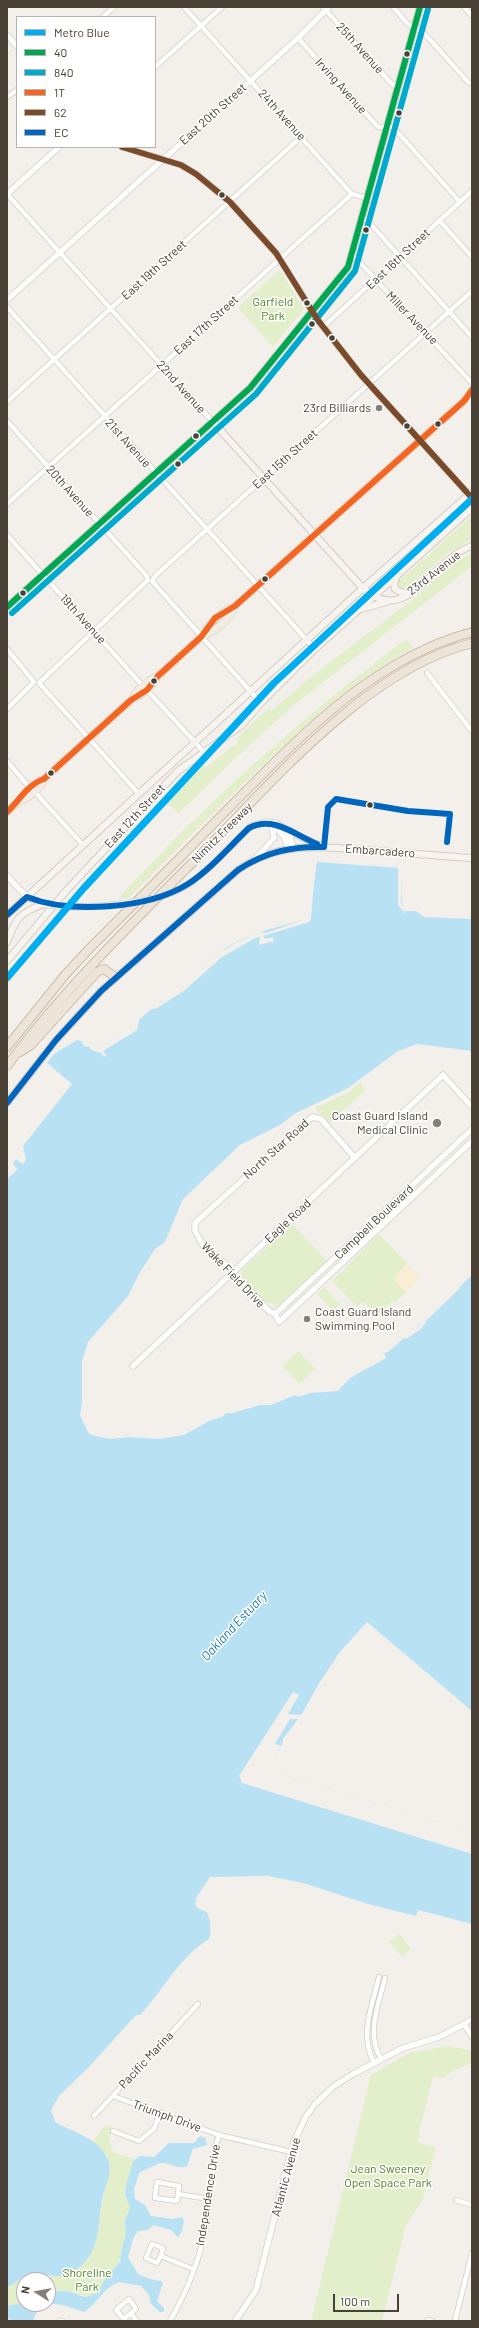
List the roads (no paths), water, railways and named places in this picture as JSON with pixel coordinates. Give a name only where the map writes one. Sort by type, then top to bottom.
[{"type":"highway","name":"Nimitz Freeway","points":[[7,1047],[65,975],[90,948],[316,724],[362,687],[394,665],[429,647],[472,632]]},
{"type":"highway","name":"Nimitz Freeway","points":[[7,1066],[51,1009],[99,956],[319,736],[364,699],[399,675],[446,652],[472,643]]},
{"type":"highway","points":[[15,1056],[31,1045],[97,972],[104,969],[115,977]]},
{"type":"main road","points":[[7,607],[257,381],[348,267],[420,7]]},
{"type":"main road","points":[[7,812],[201,637],[210,634],[219,626],[233,612],[235,606],[469,397],[472,390]]},
{"type":"main road","name":"22nd Avenue","points":[[213,422],[314,535],[373,597]]},
{"type":"main road","name":"East 12th Street","points":[[7,915],[363,588],[471,495]]},
{"type":"main road","name":"East 12th Street","points":[[7,961],[66,891],[178,770],[203,751],[233,732],[315,649],[472,508]]},
{"type":"main road","name":"23rd Avenue","points":[[358,610],[411,593],[446,562],[472,546]]},
{"type":"main road","points":[[397,575],[394,584],[395,589],[400,592],[411,593]]},
{"type":"main road","points":[[373,597],[388,601]]},
{"type":"main road","name":"Embarcadero","points":[[7,1103],[56,1040],[115,977],[238,870],[256,858],[291,848],[324,847],[472,858]]},
{"type":"main road","points":[[7,942],[17,919],[21,914],[41,904]]},
{"type":"street","points":[[104,16],[114,7]]},
{"type":"street","name":"24th Avenue","points":[[184,7],[352,194]]},
{"type":"street","points":[[156,66],[222,7]]},
{"type":"street","points":[[393,7],[408,24],[415,26],[423,32],[469,83]]},
{"type":"street","points":[[464,7],[472,16]]},
{"type":"street","name":"East 20th Street","points":[[7,300],[298,38],[326,8]]},
{"type":"street","name":"25th Avenue","points":[[326,8],[391,83],[398,87]]},
{"type":"street","points":[[7,35],[16,45]]},
{"type":"street","name":"Irving Avenue","points":[[298,38],[378,127],[387,127]]},
{"type":"street","points":[[7,97],[16,91]]},
{"type":"street","points":[[387,127],[393,127],[460,202]]},
{"type":"street","name":"East 19th Street","points":[[7,402],[301,138]]},
{"type":"street","points":[[7,194],[58,148]]},
{"type":"street","points":[[125,148],[181,165],[196,174],[230,202],[280,258],[312,312],[369,384],[419,441],[471,495]]},
{"type":"street","name":"East 16th Street","points":[[323,327],[399,256],[472,191]]},
{"type":"street","name":"22nd Avenue","points":[[7,194],[110,310],[213,422]]},
{"type":"street","points":[[352,194],[368,198]]},
{"type":"street","name":"East 17th Street","points":[[7,504],[49,468],[352,194]]},
{"type":"street","points":[[362,218],[367,220],[472,337]]},
{"type":"street","points":[[439,220],[472,256]]},
{"type":"street","name":"Miller Avenue","points":[[352,254],[472,383]]},
{"type":"street","name":"East 15th Street","points":[[7,709],[472,291]]},
{"type":"street","name":"21st Avenue","points":[[7,307],[315,649]]},
{"type":"street","name":"20th Avenue","points":[[7,421],[150,581],[261,702]]},
{"type":"street","name":"19th Avenue","points":[[7,535],[203,751]]},
{"type":"street","points":[[7,649],[139,794]]},
{"type":"street","points":[[427,673],[472,731]]},
{"type":"street","points":[[7,761],[82,845]]},
{"type":"street","points":[[7,876],[27,897],[41,904],[78,907],[165,895],[192,882],[253,825],[262,822],[276,823],[305,840],[324,847]]},
{"type":"street","points":[[271,823],[291,848]]},
{"type":"street","points":[[256,858],[274,838],[271,823]]},
{"type":"street","points":[[287,829],[291,848]]},
{"type":"street","name":"Eagle Road","points":[[133,1366],[443,1075],[472,1106]]},
{"type":"street","name":"North Star Road","points":[[195,1223],[312,1117],[321,1119],[355,1158]]},
{"type":"street","name":"Campbell Boulevard","points":[[275,1314],[472,1129]]},
{"type":"street","name":"Campbell Boulevard","points":[[279,1322],[472,1141]]},
{"type":"street","name":"Wake Field Drive","points":[[195,1223],[195,1232],[204,1247],[233,1273],[269,1311],[275,1314],[279,1322]]},
{"type":"street","points":[[374,2063],[367,2050],[366,2028],[379,1977]]},
{"type":"street","points":[[381,2059],[374,2047],[373,2030],[385,1978]]},
{"type":"street","name":"Pacific Marina","points":[[94,2116],[198,2004]]},
{"type":"street","points":[[472,2019],[464,2024],[472,2036]]},
{"type":"street","name":"Atlantic Avenue","points":[[235,2321],[248,2304],[259,2282],[291,2152],[305,2118],[321,2098],[339,2082],[412,2044],[448,2033],[464,2024]]},
{"type":"street","name":"Triumph Drive","points":[[113,2096],[160,2112],[218,2135],[291,2152]]},
{"type":"street","points":[[113,2132],[139,2141],[154,2128],[160,2112]]},
{"type":"street","name":"Independence Drive","points":[[170,2321],[193,2269],[204,2236],[209,2198],[211,2164],[218,2135]]},
{"type":"street","points":[[157,2182],[179,2186],[178,2194],[177,2201],[155,2198],[157,2182]]},
{"type":"street","points":[[178,2194],[209,2198]]},
{"type":"street","points":[[456,2200],[472,2205]]},
{"type":"street","points":[[455,2321],[472,2253]]},
{"type":"street","points":[[161,2256],[193,2269]]},
{"type":"street","points":[[131,2314],[137,2321]]},
{"type":"water","name":"Oakland Estuary","points":[[317,860],[400,867],[402,878],[402,900],[405,911],[416,911],[424,917],[472,919],[472,1051],[417,1044],[398,1051],[348,1088],[294,1114],[280,1125],[240,1145],[183,1199],[165,1242],[155,1249],[140,1272],[128,1296],[88,1342],[82,1361],[82,1403],[80,1415],[91,1435],[110,1439],[130,1437],[158,1439],[184,1435],[209,1421],[222,1417],[226,1413],[233,1413],[260,1405],[271,1405],[293,1396],[338,1391],[350,1378],[386,1358],[384,1353],[388,1352],[427,1318],[472,1275],[472,1711],[367,1622],[339,1653],[301,1715],[283,1739],[282,1746],[276,1756],[275,1769],[284,1775],[472,1832],[472,1924],[418,1910],[416,1916],[368,1904],[303,1883],[268,1876],[210,1877],[196,1898],[195,1905],[199,1909],[207,1912],[210,1926],[209,1939],[198,1946],[189,1955],[140,2015],[136,2015],[87,2069],[59,2096],[51,2110],[55,2122],[92,2140],[103,2151],[109,2163],[110,2172],[103,2196],[97,2239],[94,2248],[89,2257],[81,2266],[70,2273],[56,2276],[56,2272],[16,2272],[16,2282],[7,2287],[7,1179],[18,1169],[13,1164],[16,1159],[23,1164],[26,1160],[23,1146],[72,1084],[47,1063],[54,1054],[77,1040],[94,1043],[100,1049],[135,1021],[141,1013],[166,998],[212,958],[229,946],[263,931],[310,918]]},
{"type":"water","points":[[200,2136],[205,2138],[207,2145],[193,2149],[187,2166],[178,2167],[162,2163],[154,2166],[139,2173],[134,2190],[135,2199],[145,2205],[151,2216],[173,2219],[182,2217],[184,2221],[181,2233],[178,2237],[171,2230],[154,2225],[148,2230],[138,2231],[133,2239],[128,2257],[138,2274],[150,2279],[161,2281],[163,2283],[157,2301],[164,2308],[164,2312],[160,2312],[151,2304],[149,2295],[141,2286],[119,2282],[109,2288],[89,2309],[84,2312],[56,2304],[57,2291],[71,2292],[85,2297],[98,2293],[105,2279],[120,2262],[126,2234],[125,2221],[130,2207],[125,2195],[126,2185],[133,2162],[139,2156],[154,2157],[169,2143],[194,2143]]},
{"type":"water","points":[[16,2304],[16,2312],[37,2312],[33,2321],[14,2321],[7,2318],[7,2306]]},
{"type":"metro line","name":"Blue","points":[[7,978],[83,889],[274,683],[472,499]]},
{"type":"place","name":"23rd Billiards","points":[[379,408]]},
{"type":"place","name":"Coast Guard Island Medical Clinic","points":[[437,1123]]},
{"type":"place","name":"Coast Guard Island Swimming Pool","points":[[307,1319]]},
{"type":"park label","name":"Garfield Park","points":[[273,309]]},
{"type":"park label","name":"Jean Sweeney Open Space Park","points":[[388,2176]]},
{"type":"park label","name":"Shoreline Park","points":[[87,2280]]}]
